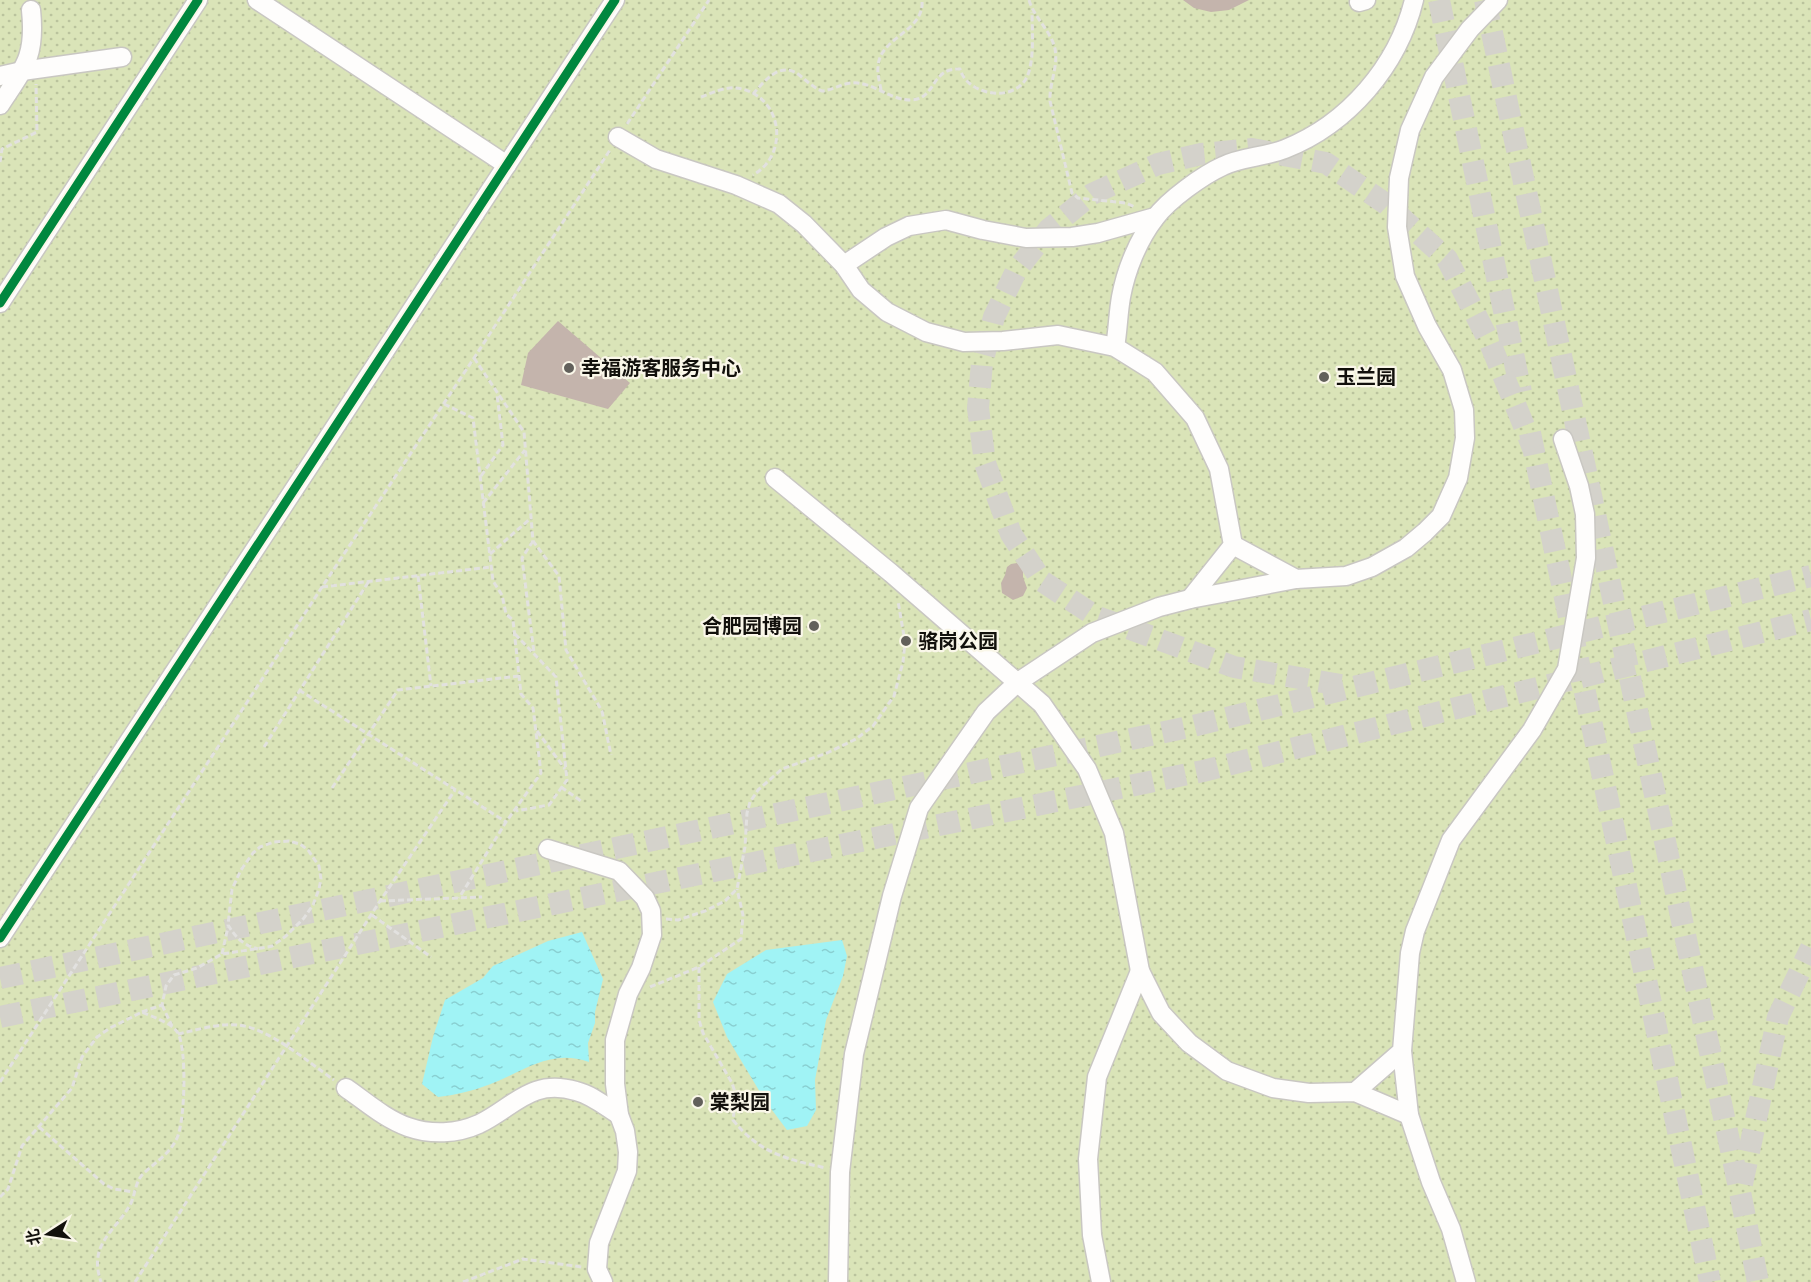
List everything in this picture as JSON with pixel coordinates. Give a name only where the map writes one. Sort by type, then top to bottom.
[{"type":"street","points":[[0,303],[198,0]]},
{"type":"street","points":[[257,0],[507,165]]},
{"type":"street","points":[[0,938],[615,0]]},
{"type":"street","points":[[1115,347],[1121,296],[1134,255],[1150,219],[1186,188],[1224,165],[1262,157],[1291,146],[1328,124],[1364,94],[1388,62],[1408,23],[1414,0]]},
{"type":"street","points":[[838,1282],[840,1172],[854,1054],[892,896],[919,808],[986,712],[1018,682],[1092,633],[1159,607],[1190,599],[1296,579],[1346,576],[1372,567],[1406,548],[1441,516],[1458,478],[1465,438],[1464,410],[1452,370],[1427,326],[1405,276],[1397,227],[1399,178],[1410,130],[1434,77],[1470,29],[1498,0]]},
{"type":"street","points":[[0,105],[29,70],[33,39],[32,10]]},
{"type":"street","points":[[0,76],[122,57]]},
{"type":"street","points":[[618,137],[656,159],[736,185],[779,204],[804,224],[844,265],[861,290],[887,312],[926,332],[964,342],[1003,341],[1058,335],[1115,347],[1155,372],[1195,418],[1219,469],[1233,545],[1190,599]]},
{"type":"street","points":[[844,265],[886,237],[909,226],[946,220],[1026,238],[1072,237],[1098,233],[1150,219]]},
{"type":"street","points":[[1466,1282],[1451,1228],[1431,1182],[1409,1115],[1402,1051],[1410,953],[1414,931],[1451,840],[1532,730],[1567,669],[1586,558],[1585,514],[1579,486],[1563,439]]},
{"type":"street","points":[[775,478],[891,573],[1042,704],[1087,769],[1114,833],[1140,971],[1161,1013],[1189,1043],[1227,1071],[1273,1088],[1309,1093],[1355,1092],[1409,1115]]},
{"type":"street","points":[[1233,545],[1296,579]]},
{"type":"street","points":[[548,849],[619,871],[645,898],[651,911],[652,935],[641,968],[628,994],[615,1040],[615,1084],[628,1152],[627,1171],[599,1243],[600,1275]]},
{"type":"street","points":[[1101,1282],[1092,1235],[1088,1159],[1097,1077],[1140,971]]},
{"type":"street","points":[[1355,1092],[1402,1051]]},
{"type":"street","points":[[346,1088],[400,1124],[428,1132],[444,1133],[467,1129],[530,1092],[552,1087],[588,1095],[620,1115]]},
{"type":"path","points":[[0,1082],[322,587],[709,0]]},
{"type":"path","points":[[881,90],[878,65],[884,50],[905,33],[920,15],[922,0]]},
{"type":"path","points":[[753,94],[772,74],[783,70],[795,71],[814,88],[822,91],[851,82],[861,83],[903,99],[914,100],[924,95],[940,74],[948,69],[960,69],[962,77],[971,86],[987,92],[999,93],[1012,89],[1022,84],[1030,69],[1032,12],[1029,0]]},
{"type":"path","points":[[1032,12],[1047,30],[1054,45],[1056,59],[1049,89],[1050,101],[1072,193],[1078,198],[1126,202],[1150,219]]},
{"type":"path","points":[[0,162],[2,149],[37,132],[29,70]]},
{"type":"path","points":[[701,97],[727,88],[742,89],[764,101],[772,112],[777,139],[774,153],[762,170],[736,185]]},
{"type":"path","points":[[474,358],[524,432],[533,541],[559,576],[566,650],[602,711],[611,755]]},
{"type":"path","points":[[480,478],[503,445],[497,392]]},
{"type":"path","points":[[444,404],[473,418],[493,581],[502,595],[506,614],[513,620],[521,694],[533,708],[541,773],[506,822],[459,898]]},
{"type":"path","points":[[483,503],[525,449]]},
{"type":"path","points":[[490,554],[531,518]]},
{"type":"path","points":[[533,541],[522,558],[535,654]]},
{"type":"path","points":[[322,587],[491,567]]},
{"type":"path","points":[[418,576],[431,686]]},
{"type":"path","points":[[264,747],[369,581]]},
{"type":"path","points":[[628,994],[645,990],[699,967],[741,939],[744,915],[737,889],[750,802],[758,790],[782,769],[827,753],[856,739],[873,726],[894,696],[903,662],[905,642],[897,600]]},
{"type":"path","points":[[514,634],[556,677],[567,780],[549,805],[514,812]]},
{"type":"path","points":[[332,788],[398,690],[519,676]]},
{"type":"path","points":[[299,690],[506,822]]},
{"type":"path","points":[[536,729],[566,771]]},
{"type":"path","points":[[561,787],[581,801]]},
{"type":"path","points":[[135,1282],[380,901],[455,790]]},
{"type":"path","points":[[101,1282],[98,1266],[100,1246],[104,1238],[130,1204],[140,1177],[165,1154],[176,1140],[182,1125],[184,1065],[178,1034],[162,1005],[166,986],[174,975],[197,968],[222,954],[272,946],[286,936],[304,918],[313,905],[319,889],[319,866],[308,850],[300,844],[289,841],[274,842],[260,847],[241,870],[232,889],[222,954]]},
{"type":"path","points":[[651,911],[665,918],[678,920],[725,901],[737,889]]},
{"type":"path","points":[[380,901],[482,897]]},
{"type":"path","points":[[372,915],[431,957]]},
{"type":"path","points":[[228,925],[238,940],[258,949]]},
{"type":"path","points":[[699,967],[699,1020],[703,1033],[732,1083],[736,1095],[733,1120],[745,1136],[774,1155],[840,1172]]},
{"type":"path","points":[[0,1197],[8,1189],[22,1146],[72,1088],[82,1057],[97,1037],[142,1012],[162,1005]]},
{"type":"path","points":[[142,1012],[173,1028]]},
{"type":"path","points":[[178,1034],[220,1026],[249,1027],[287,1047],[346,1088]]},
{"type":"path","points":[[39,1126],[104,1184],[114,1189],[135,1192]]},
{"type":"path","points":[[463,1282],[523,1259],[600,1275]]},
{"type":"green space","name":"合肥园博园","points":[[0,0],[1811,0],[1811,1282],[0,1282]]},
{"type":"water","points":[[582,932],[603,979],[595,1012],[595,1023],[588,1043],[589,1062],[575,1058],[549,1060],[482,1087],[438,1097],[422,1084],[433,1037],[445,1000],[483,978],[493,966],[548,941]]},
{"type":"water","points":[[842,940],[847,956],[843,976],[826,1020],[815,1080],[816,1110],[807,1126],[787,1130],[766,1102],[727,1037],[713,1002],[727,974],[766,950]]},
{"type":"building","points":[[1183,0],[1249,0],[1229,10],[1211,12],[1194,8]]},
{"type":"building","name":"幸福游客服务中心","points":[[558,321],[630,383],[608,409],[521,385],[528,353]]},
{"type":"building","points":[[1017,563],[1023,569],[1027,588],[1023,596],[1013,600],[1002,593],[1001,583],[1007,567]]},
{"type":"tunnel","points":[[1439,0],[1521,392]]},
{"type":"tunnel","points":[[1485,0],[1758,1282]]},
{"type":"tunnel","points":[[1341,685],[1234,667],[1095,616],[1042,581],[1011,534],[985,463],[978,408],[982,363],[994,317],[1016,271],[1049,229],[1092,194],[1158,164],[1201,154],[1252,149],[1326,163],[1386,204],[1447,259],[1490,343],[1533,448]]},
{"type":"tunnel","points":[[1530,433],[1710,1282]]},
{"type":"tunnel","points":[[0,978],[1193,726],[1811,576]]},
{"type":"tunnel","points":[[0,1017],[1203,771],[1811,620]]},
{"type":"tunnel","points":[[1742,1184],[1778,1017],[1811,948]]},
{"type":"cycle path","points":[[0,303],[198,0]]},
{"type":"cycle path","points":[[0,938],[615,0]]},
{"type":"place","name":"幸福游客服务中心","points":[[569,368]]},
{"type":"place","name":"玉兰园","points":[[1324,377]]},
{"type":"place","name":"合肥园博园","points":[[814,626]]},
{"type":"place","name":"骆岗公园","points":[[906,641]]},
{"type":"place","name":"棠梨园","points":[[698,1102]]}]
